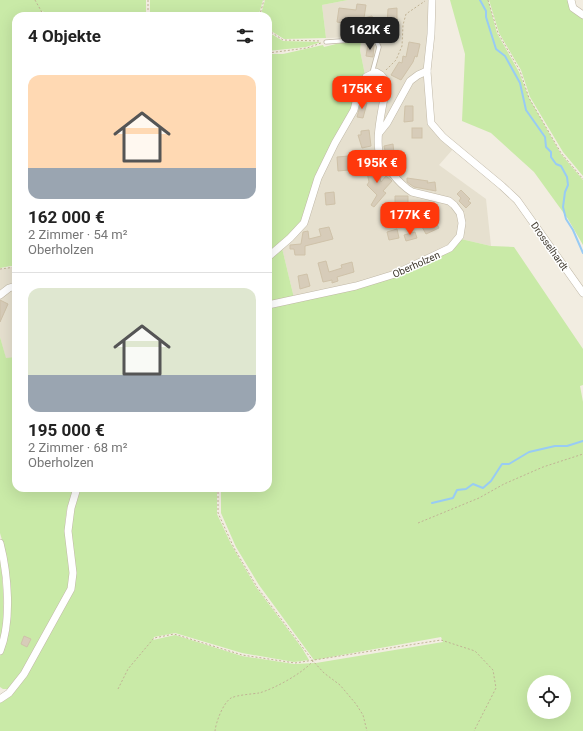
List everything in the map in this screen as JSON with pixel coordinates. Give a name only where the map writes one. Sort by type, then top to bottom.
[{"type":"street","points":[[379,133],[387,123],[410,81],[418,74],[427,71],[431,34],[432,0]]},
{"type":"street","points":[[571,0],[573,8],[583,15]]},
{"type":"street","name":"Drosselhardt","points":[[427,71],[431,123],[443,137],[517,200],[583,293]]},
{"type":"street","points":[[272,254],[304,223],[318,178],[335,143],[354,110],[359,90],[366,77],[376,72],[381,75]]},
{"type":"street","name":"Oberholzen","points":[[272,304],[356,286],[395,274],[450,248],[460,236],[462,223],[460,213],[454,205],[449,202],[412,192],[402,185],[380,157],[378,147],[379,133],[386,82],[381,75]]},
{"type":"street","points":[[0,295],[12,287]]},
{"type":"street","points":[[0,699],[9,693],[24,674],[71,588],[73,573],[68,531],[75,492]]},
{"type":"street","points":[[0,543],[5,563],[7,629],[0,651]]},
{"type":"lane","points":[[326,42],[367,39],[376,40],[379,47],[372,74]]},
{"type":"path","points":[[35,0],[42,12]]},
{"type":"path","points":[[148,0],[148,12]]},
{"type":"path","points":[[261,12],[264,0]]},
{"type":"path","points":[[381,75],[396,60],[402,46],[402,25],[406,14],[426,0]]},
{"type":"path","points":[[488,0],[498,32],[520,71],[529,98],[561,153],[583,178]]},
{"type":"path","points":[[272,33],[283,40],[326,42]]},
{"type":"path","points":[[272,53],[307,48],[326,42]]},
{"type":"path","points":[[0,269],[12,268]]},
{"type":"path","points":[[418,523],[479,498],[504,484],[543,467],[583,454]]},
{"type":"path","points":[[218,492],[218,513],[234,548],[257,587],[313,661],[324,673],[340,685],[356,704],[363,716],[367,731]]},
{"type":"path","points":[[118,689],[128,669],[154,638],[174,634],[242,655],[295,663],[441,640],[475,651],[493,670],[496,688],[474,731]]},
{"type":"path","points":[[215,731],[223,707],[231,698],[263,692],[291,678],[307,668],[313,661]]},
{"type":"shaded area","points":[[348,0],[430,0],[430,125],[453,149],[439,165],[486,199],[491,246],[461,239],[394,273],[356,285],[294,298],[282,248],[320,179],[365,75],[360,50],[361,37],[326,38],[322,5]]},
{"type":"shaded area","points":[[12,267],[12,358],[6,359],[0,337],[0,269]]},
{"type":"green space","points":[[0,0],[146,0],[146,12],[12,12],[12,266],[0,268]]},
{"type":"green space","points":[[150,0],[263,0],[260,12],[150,12]]},
{"type":"green space","points":[[265,0],[348,0],[322,5],[326,38],[284,39],[272,32],[272,12],[262,12]]},
{"type":"green space","points":[[450,0],[488,0],[497,33],[519,72],[529,98],[561,154],[583,180],[583,245],[568,219],[534,172],[491,133],[462,121],[465,54]]},
{"type":"green space","points":[[489,0],[569,0],[583,18],[583,176],[563,152],[530,97],[521,70],[499,33]]},
{"type":"green space","points":[[272,34],[283,41],[321,42],[306,47],[272,51]]},
{"type":"green space","points":[[344,42],[361,42],[360,50],[365,75],[304,218],[294,231],[272,250],[272,54],[283,54],[323,45],[324,47]]},
{"type":"green space","points":[[461,239],[491,246],[514,247],[583,349],[583,385],[580,386],[583,402],[583,731],[0,731],[0,701],[10,694],[73,590],[70,531],[78,492],[217,492],[217,514],[231,544],[256,587],[302,648],[309,660],[294,662],[242,653],[175,633],[154,637],[153,640],[175,635],[242,656],[294,664],[316,663],[443,642],[441,637],[314,660],[259,585],[236,547],[221,513],[221,492],[272,492],[272,305],[358,289],[395,277],[434,260],[452,249]]},
{"type":"green space","points":[[282,248],[294,298],[272,301],[272,255]]},
{"type":"green space","points":[[0,337],[6,358],[12,357],[12,492],[73,492],[67,508],[65,523],[71,574],[68,589],[23,673],[10,689],[3,689],[0,687],[0,657],[8,634],[11,594],[6,556],[0,533]]},
{"type":"green space","points":[[0,554],[3,588],[3,622],[0,644]]},
{"type":"building","points":[[357,4],[366,5],[364,18],[372,16],[375,23],[364,27],[337,22],[339,8],[356,10]]},
{"type":"building","points":[[397,8],[397,26],[394,26],[392,33],[378,34],[377,26],[387,25],[388,9]]},
{"type":"building","points":[[409,42],[420,44],[417,57],[415,56],[413,62],[401,80],[391,75],[399,62],[402,63],[403,56],[406,57]]},
{"type":"building","points":[[368,44],[374,45],[373,57],[366,56]]},
{"type":"building","points":[[372,80],[376,80],[375,94],[366,93],[366,87]]},
{"type":"building","points":[[361,102],[367,103],[363,118],[357,117]]},
{"type":"building","points":[[405,106],[413,106],[413,121],[404,122]]},
{"type":"building","points":[[412,128],[422,128],[422,138],[412,138]]},
{"type":"building","points":[[369,130],[371,146],[362,148],[358,135],[361,135],[361,131]]},
{"type":"building","points":[[393,144],[394,153],[386,155],[384,146]]},
{"type":"building","points":[[349,156],[349,170],[338,171],[337,157]]},
{"type":"building","points":[[377,166],[381,182],[386,176],[392,181],[383,191],[386,193],[374,207],[371,205],[377,195],[367,185],[369,182],[366,168]]},
{"type":"building","points":[[407,178],[428,181],[427,183],[435,182],[436,191],[414,187],[407,182]]},
{"type":"building","points":[[461,190],[470,199],[468,201],[471,203],[466,208],[459,201],[461,198],[457,194]]},
{"type":"building","points":[[334,192],[335,204],[326,205],[325,193]]},
{"type":"building","points":[[395,196],[408,196],[408,203],[395,204]]},
{"type":"building","points":[[434,219],[439,228],[426,234],[421,225]]},
{"type":"building","points":[[329,227],[333,239],[305,246],[305,255],[295,255],[294,249],[290,249],[290,245],[301,244],[303,232],[308,231],[309,239],[321,236],[319,229]]},
{"type":"building","points":[[397,229],[399,238],[389,240],[387,232]]},
{"type":"building","points":[[415,232],[417,238],[406,241],[404,235]]},
{"type":"building","points":[[326,261],[329,272],[342,268],[341,265],[352,262],[354,272],[337,277],[338,281],[332,283],[332,280],[323,282],[318,263]]},
{"type":"building","points":[[307,274],[310,286],[300,289],[298,276]]},
{"type":"building","points":[[0,300],[8,304],[0,322]]},
{"type":"building","points":[[24,636],[31,639],[27,647],[21,644]]},
{"type":"waterway","points":[[480,0],[486,11],[486,17],[496,49],[505,56],[520,83],[526,110],[545,137],[546,147],[551,152],[551,157],[556,164],[561,166],[567,177],[568,185],[565,192],[563,207],[566,219],[573,230],[583,253]]},
{"type":"waterway","points":[[432,503],[453,498],[457,490],[466,489],[473,484],[483,488],[491,481],[502,464],[509,464],[529,452],[555,446],[567,446],[583,441]]}]
